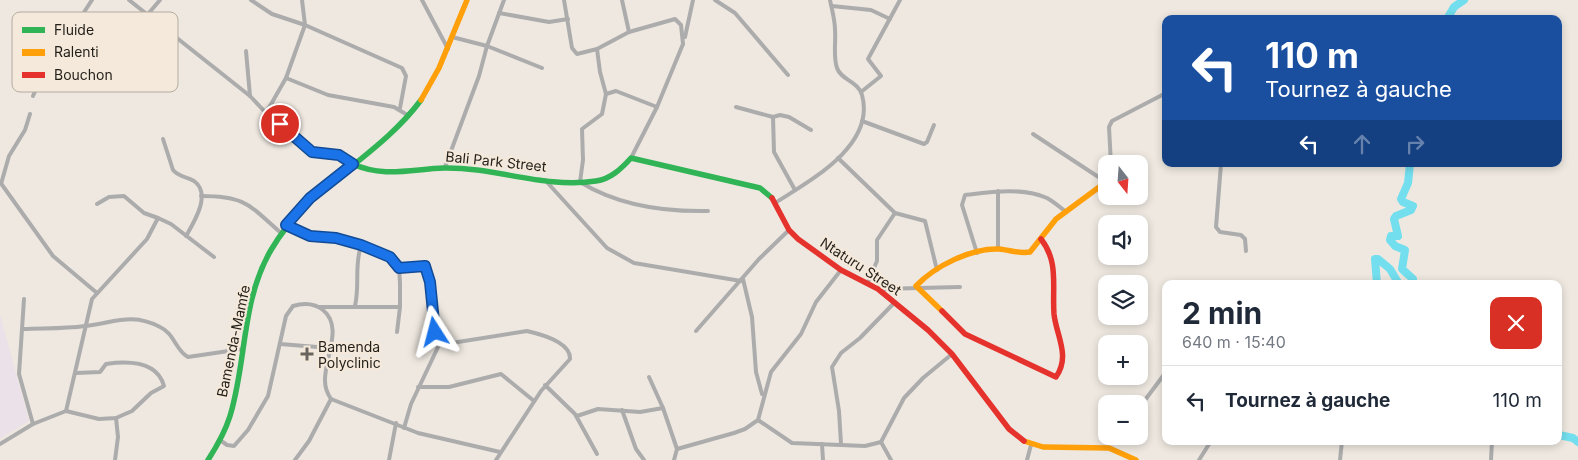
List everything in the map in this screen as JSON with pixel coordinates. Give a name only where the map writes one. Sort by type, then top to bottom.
[{"type":"main road","name":"Bamenda-Mamfe","points":[[208,460],[220,440],[232,410],[242,349],[260,275],[269,252],[286,225],[310,198],[378,146],[423,100],[448,49],[467,0]]},
{"type":"main road","name":"Bali Park Street","points":[[353,164],[375,173],[445,167],[580,182],[607,177],[623,168],[631,158]]},
{"type":"main road","name":"Ntaturu Street","points":[[631,158],[766,191],[775,203],[789,230],[841,270],[878,289],[895,302],[952,354],[1009,429],[1030,445]]},
{"type":"main road","points":[[1042,239],[1049,248],[1054,268],[1054,321],[1062,346],[1060,373],[1056,377],[965,334],[918,288],[918,283],[936,270],[977,253],[998,249],[1030,252],[1042,239],[1044,233],[1066,212],[1098,188]]},
{"type":"main road","points":[[1030,445],[1109,448],[1136,460]]},
{"type":"street","points":[[84,12],[92,0]]},
{"type":"street","points":[[129,0],[145,12]]},
{"type":"street","points":[[150,12],[160,0]]},
{"type":"street","points":[[251,0],[272,14],[306,25],[402,68],[406,76],[400,108]]},
{"type":"street","points":[[266,113],[286,78],[306,25],[302,0]]},
{"type":"street","points":[[422,0],[448,49]]},
{"type":"street","points":[[445,167],[480,76],[487,46],[504,0]]},
{"type":"street","points":[[564,0],[574,53],[597,49],[629,32],[675,19],[682,30],[683,44]]},
{"type":"street","points":[[622,0],[629,32]]},
{"type":"street","points":[[631,158],[657,107],[683,44],[693,0]]},
{"type":"street","points":[[715,0],[735,13],[788,75]]},
{"type":"street","points":[[775,203],[838,158],[856,138],[862,121],[863,104],[861,92],[839,72],[836,66],[835,28],[830,0]]},
{"type":"street","points":[[861,92],[881,76],[868,59],[900,0]]},
{"type":"street","points":[[832,6],[871,10],[890,19]]},
{"type":"street","points":[[499,13],[549,22],[568,19]]},
{"type":"street","points":[[452,37],[487,46],[542,68]]},
{"type":"street","points":[[178,38],[250,96],[266,113],[312,152],[339,155],[353,164]]},
{"type":"street","points":[[597,49],[600,72],[606,94],[602,114],[582,129],[583,160],[580,182],[605,196],[655,209],[673,212],[708,211]]},
{"type":"street","points":[[246,51],[250,96]]},
{"type":"street","points":[[286,78],[328,95],[400,108],[409,116]]},
{"type":"street","points":[[606,94],[616,91],[657,107]]},
{"type":"street","points":[[33,96],[35,92]]},
{"type":"street","points":[[1111,155],[1109,127],[1112,121],[1162,94]]},
{"type":"street","points":[[736,107],[773,118],[780,115],[812,130]]},
{"type":"street","points":[[30,114],[25,130],[8,156],[0,183],[53,256],[97,293]]},
{"type":"street","points":[[773,118],[774,152],[795,190]]},
{"type":"street","points":[[862,121],[924,144],[927,142],[934,125]]},
{"type":"street","points":[[1033,134],[1098,177]]},
{"type":"street","points":[[163,138],[173,170],[193,180],[197,184],[202,196],[198,212],[186,236]]},
{"type":"street","points":[[838,158],[895,214],[925,221],[936,270]]},
{"type":"street","points":[[1220,167],[1216,227],[1220,232],[1241,235],[1245,239],[1246,251]]},
{"type":"street","points":[[544,178],[607,248],[622,257],[634,263],[742,280]]},
{"type":"street","points":[[977,253],[961,202],[965,195],[998,191],[1037,195],[1047,199],[1066,212]]},
{"type":"street","points":[[998,191],[998,249]]},
{"type":"street","points":[[97,204],[109,197],[124,196],[144,213],[171,224],[214,257]]},
{"type":"street","points":[[202,196],[224,196],[242,201],[281,234]]},
{"type":"street","points":[[866,284],[877,261],[877,240],[895,214]]},
{"type":"street","points":[[66,411],[76,373],[88,312],[97,293],[147,239],[158,218]]},
{"type":"street","points":[[286,225],[310,236],[336,238],[361,245],[390,257],[399,268],[400,307],[397,332]]},
{"type":"street","points":[[696,331],[760,259],[789,230]]},
{"type":"street","points":[[355,306],[358,293],[356,262],[361,245]]},
{"type":"street","points":[[399,268],[426,268],[432,322],[439,345],[418,387],[404,428]]},
{"type":"street","points":[[677,449],[734,433],[745,429],[758,420],[770,372],[801,334],[816,302],[841,270]]},
{"type":"street","points":[[742,280],[752,317],[756,372],[763,396]]},
{"type":"street","points":[[878,289],[960,287]]},
{"type":"street","points":[[24,299],[19,374],[33,424]]},
{"type":"street","points":[[841,444],[840,411],[832,367],[841,354],[860,338],[895,302]]},
{"type":"street","points":[[220,440],[231,446],[238,444],[254,422],[268,396],[289,310],[300,304],[319,307],[400,307]]},
{"type":"street","points":[[295,460],[309,441],[331,399],[324,380],[333,333],[331,321],[326,312],[319,307]]},
{"type":"street","points":[[23,329],[85,326],[123,318],[150,322],[171,334],[183,354],[188,357],[242,349]]},
{"type":"street","points":[[439,345],[479,340],[518,331],[542,335],[562,345],[571,355],[570,359],[534,401],[496,460]]},
{"type":"street","points":[[280,344],[330,348]]},
{"type":"street","points":[[758,420],[792,442],[866,446],[881,442],[904,398],[923,378],[952,354]]},
{"type":"street","points":[[0,444],[33,424],[66,411],[99,419],[116,418],[132,411],[151,393],[162,388],[163,384],[156,373],[146,366],[114,363],[106,364],[100,372],[76,373]]},
{"type":"street","points":[[418,387],[449,387],[501,374],[534,401]]},
{"type":"street","points":[[649,377],[663,408],[677,449],[674,460]]},
{"type":"street","points":[[1148,396],[1162,377]]},
{"type":"street","points":[[546,385],[577,416],[597,454]]},
{"type":"street","points":[[331,399],[430,437],[500,452]]},
{"type":"street","points":[[577,416],[598,409],[645,412],[663,408]]},
{"type":"street","points":[[622,410],[636,449],[644,460]]},
{"type":"street","points":[[115,460],[118,437],[116,418]]},
{"type":"street","points":[[389,460],[396,423]]},
{"type":"street","points":[[881,442],[891,460]]},
{"type":"street","points":[[822,444],[823,460]]},
{"type":"street","points":[[1027,460],[1030,445]]},
{"type":"street","points":[[1199,460],[1208,445]]},
{"type":"street","points":[[1340,460],[1342,445]]},
{"type":"street","points":[[1491,460],[1492,445]]},
{"type":"shaded area","points":[[0,314],[29,421],[0,439]]},
{"type":"waterway","points":[[1449,15],[1454,7],[1464,0]]},
{"type":"waterway","points":[[1410,167],[1408,183],[1401,199],[1403,202],[1413,206],[1411,210],[1396,216],[1394,219],[1398,236],[1391,236],[1390,240],[1395,246],[1405,250],[1402,269],[1413,280]]},
{"type":"waterway","points":[[1377,280],[1375,259],[1378,259],[1390,269],[1397,280]]},
{"type":"waterway","points":[[1562,436],[1573,438],[1578,442]]},
{"type":"traffic: fast","points":[[208,460],[226,428],[230,416],[249,310],[261,270],[271,250],[286,228],[304,208],[404,121],[421,100]]},
{"type":"traffic: fast","points":[[353,164],[375,171],[398,172],[444,168],[463,169],[539,180],[577,183],[607,178],[631,158],[760,188],[772,198]]},
{"type":"traffic: slow","points":[[421,100],[439,68],[467,0]]},
{"type":"traffic: slow","points":[[942,311],[916,286],[924,279],[943,265],[965,255],[988,249],[1030,252],[1056,219],[1098,188]]},
{"type":"traffic: slow","points":[[1024,441],[1043,447],[1109,448],[1136,460]]},
{"type":"traffic: jam","points":[[772,198],[789,230],[798,239],[841,270],[878,289],[928,330],[952,354],[1009,429],[1024,441]]},
{"type":"traffic: jam","points":[[942,311],[965,334],[1056,377],[1060,369],[1062,353],[1054,314],[1054,275],[1050,256],[1041,239]]},
{"type":"place","name":"Bamenda Polyclinic","points":[[307,354]]},
{"type":"route","points":[[280,124],[312,152],[339,155],[353,164],[310,198],[286,225],[310,236],[336,238],[361,245],[390,257],[399,268],[425,266],[430,282],[432,322],[435,332]]}]
